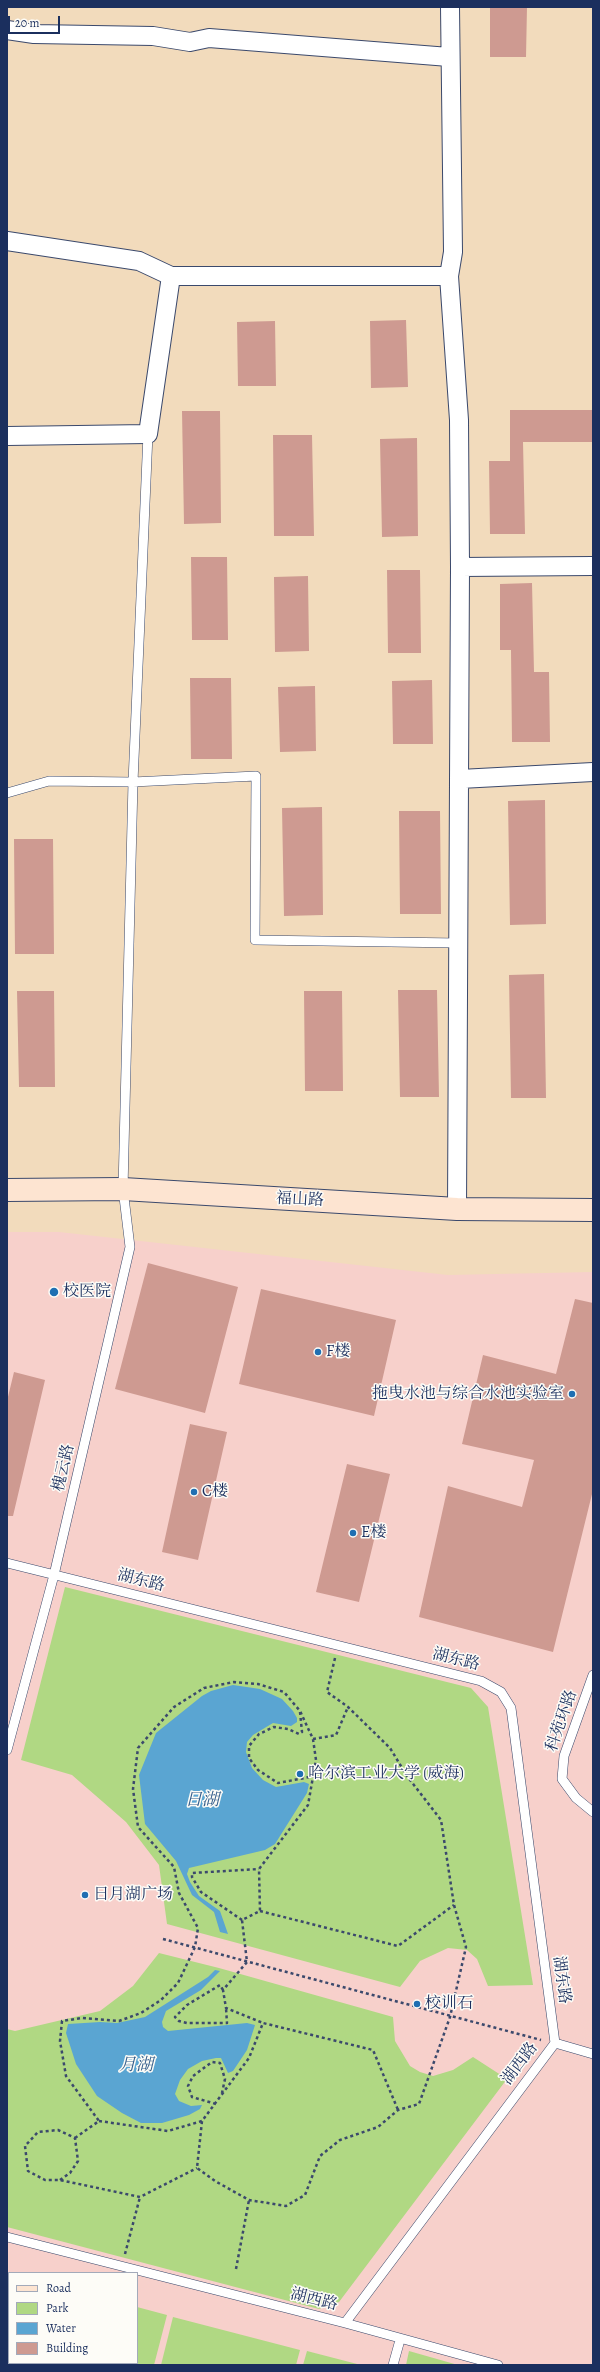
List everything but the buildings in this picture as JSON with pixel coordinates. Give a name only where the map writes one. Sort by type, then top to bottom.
[{"type":"main road","name":"福山路","points":[[7,1190],[123,1189],[457,1209],[593,1210]]},
{"type":"street","points":[[450,7],[449,57],[453,252],[449,276],[458,420],[460,567],[457,1209]]},
{"type":"street","points":[[7,30],[34,34],[153,36],[190,42],[209,38],[449,57]]},
{"type":"street","points":[[7,241],[139,261],[171,276],[449,276]]},
{"type":"street","points":[[7,436],[148,434],[171,276]]},
{"type":"street","points":[[460,567],[593,566]]},
{"type":"street","points":[[460,779],[593,772]]},
{"type":"lane","name":"槐云路","points":[[7,1750],[54,1575],[130,1247],[123,1189],[133,782],[148,434]]},
{"type":"lane","points":[[7,792],[49,781],[133,782],[256,776],[255,940],[458,943]]},
{"type":"lane","name":"湖东路","points":[[7,1563],[482,1681],[500,1692],[511,1708],[555,2043]]},
{"type":"lane","name":"科苑环路","points":[[593,1675],[564,1756],[562,1779],[576,1798],[593,1812]]},
{"type":"lane","points":[[555,2043],[593,2054]]},
{"type":"lane","name":"湖西路","points":[[7,2237],[345,2323],[555,2043]]},
{"type":"lane","points":[[345,2323],[400,2340],[498,2365]]},
{"type":"lane","points":[[394,2365],[400,2340]]},
{"type":"path","points":[[197,2168],[215,2181],[248,2200],[286,2206],[305,2195],[320,2156],[340,2140],[378,2127],[398,2110],[419,2104],[450,2017],[466,1947],[454,1905],[441,1820],[407,1776],[390,1748],[348,1707],[327,1692],[338,1646]]},
{"type":"path","points":[[99,2121],[66,2076],[60,2041],[62,2021],[82,2018],[119,2021],[141,2013],[161,2000],[178,1983],[195,1947],[198,1928],[179,1893],[174,1867],[138,1827],[133,1789],[138,1748],[174,1706],[204,1688],[234,1682],[258,1684],[284,1692],[300,1711],[313,1738],[316,1760],[315,1776],[308,1805],[259,1869],[260,1911]]},
{"type":"path","points":[[313,1738],[336,1735],[348,1707]]},
{"type":"path","points":[[300,1711],[302,1732],[299,1734],[288,1729],[274,1727],[259,1734],[249,1746],[249,1758],[258,1770],[278,1783],[315,1776]]},
{"type":"path","points":[[223,1990],[247,1962],[242,1920],[201,1892],[192,1877],[192,1873],[259,1869]]},
{"type":"path","points":[[242,1920],[260,1911],[398,1946],[454,1905]]},
{"type":"path","points":[[163,1939],[450,2017],[555,2043]]},
{"type":"path","points":[[220,1984],[223,1990],[227,2023],[187,2024],[179,2021],[175,2017],[188,2005],[220,1984]]},
{"type":"path","points":[[226,2008],[263,2023],[372,2050],[398,2110]]},
{"type":"path","points":[[197,2168],[202,2121],[249,2058],[263,2023]]},
{"type":"path","points":[[216,2104],[192,2097],[188,2086],[193,2076],[212,2062],[220,2063],[225,2079],[222,2096]]},
{"type":"path","points":[[75,2138],[99,2121],[168,2131],[202,2121]]},
{"type":"path","points":[[75,2138],[58,2130],[38,2132],[25,2146],[28,2171],[45,2180],[60,2180],[140,2197],[197,2168]]},
{"type":"path","points":[[60,2180],[70,2173],[78,2161],[75,2138]]},
{"type":"path","points":[[122,2266],[140,2197]]},
{"type":"path","points":[[236,2269],[248,2200]]},
{"type":"shaded area","name":"哈尔滨工业大学 (威海)","points":[[7,1232],[59,1232],[448,1275],[593,1272],[593,2365],[7,2365]]},
{"type":"green space","points":[[65,1587],[471,1688],[488,1707],[533,1985],[488,1986],[477,1959],[467,1950],[448,1948],[420,1961],[400,1987],[167,1924],[159,1865],[126,1822],[72,1775],[21,1760]]},
{"type":"green space","points":[[159,1953],[219,1968],[393,2017],[395,2041],[410,2066],[420,2072],[433,2076],[453,2070],[473,2057],[507,2079],[339,2302],[319,2309],[7,2227],[7,2029],[15,2031],[100,2011],[133,1986]]},
{"type":"green space","points":[[7,2272],[8,2364],[138,2364],[138,2307],[167,2315],[154,2365],[7,2365]]},
{"type":"green space","points":[[173,2317],[300,2350],[296,2365],[161,2365]]},
{"type":"green space","points":[[307,2351],[361,2365],[303,2365]]},
{"type":"green space","points":[[409,2351],[458,2365],[406,2365]]},
{"type":"water","name":"日湖","points":[[233,1685],[260,1689],[282,1699],[297,1718],[297,1722],[291,1726],[273,1723],[253,1735],[247,1742],[246,1752],[252,1768],[263,1780],[276,1787],[304,1782],[309,1784],[307,1793],[275,1844],[265,1850],[189,1868],[187,1874],[190,1882],[199,1896],[220,1911],[228,1934],[220,1932],[214,1912],[192,1895],[176,1861],[145,1824],[139,1775],[156,1733],[202,1696],[211,1691]]},
{"type":"water","name":"月湖","points":[[215,1970],[220,1971],[201,1990],[166,2011],[162,2022],[163,2027],[168,2031],[247,2023],[255,2025],[247,2050],[233,2071],[228,2073],[221,2058],[216,2058],[202,2061],[188,2069],[180,2080],[175,2094],[179,2101],[191,2106],[202,2105],[200,2109],[189,2115],[162,2123],[141,2123],[122,2113],[97,2096],[76,2064],[66,2033],[68,2024],[100,2022],[117,2023],[145,2017],[208,1977]]},
{"type":"place","name":"校医院","points":[[54,1292]]},
{"type":"place","name":"F楼","points":[[318,1352]]},
{"type":"place","name":"拖曳水池与综合水池实验室","points":[[572,1394]]},
{"type":"place","name":"C楼","points":[[194,1492]]},
{"type":"place","name":"E楼","points":[[353,1533]]},
{"type":"place","name":"哈尔滨工业大学 (威海)","points":[[300,1774]]},
{"type":"place","name":"日月湖广场","points":[[85,1895]]},
{"type":"place","name":"校训石","points":[[417,2004]]}]
